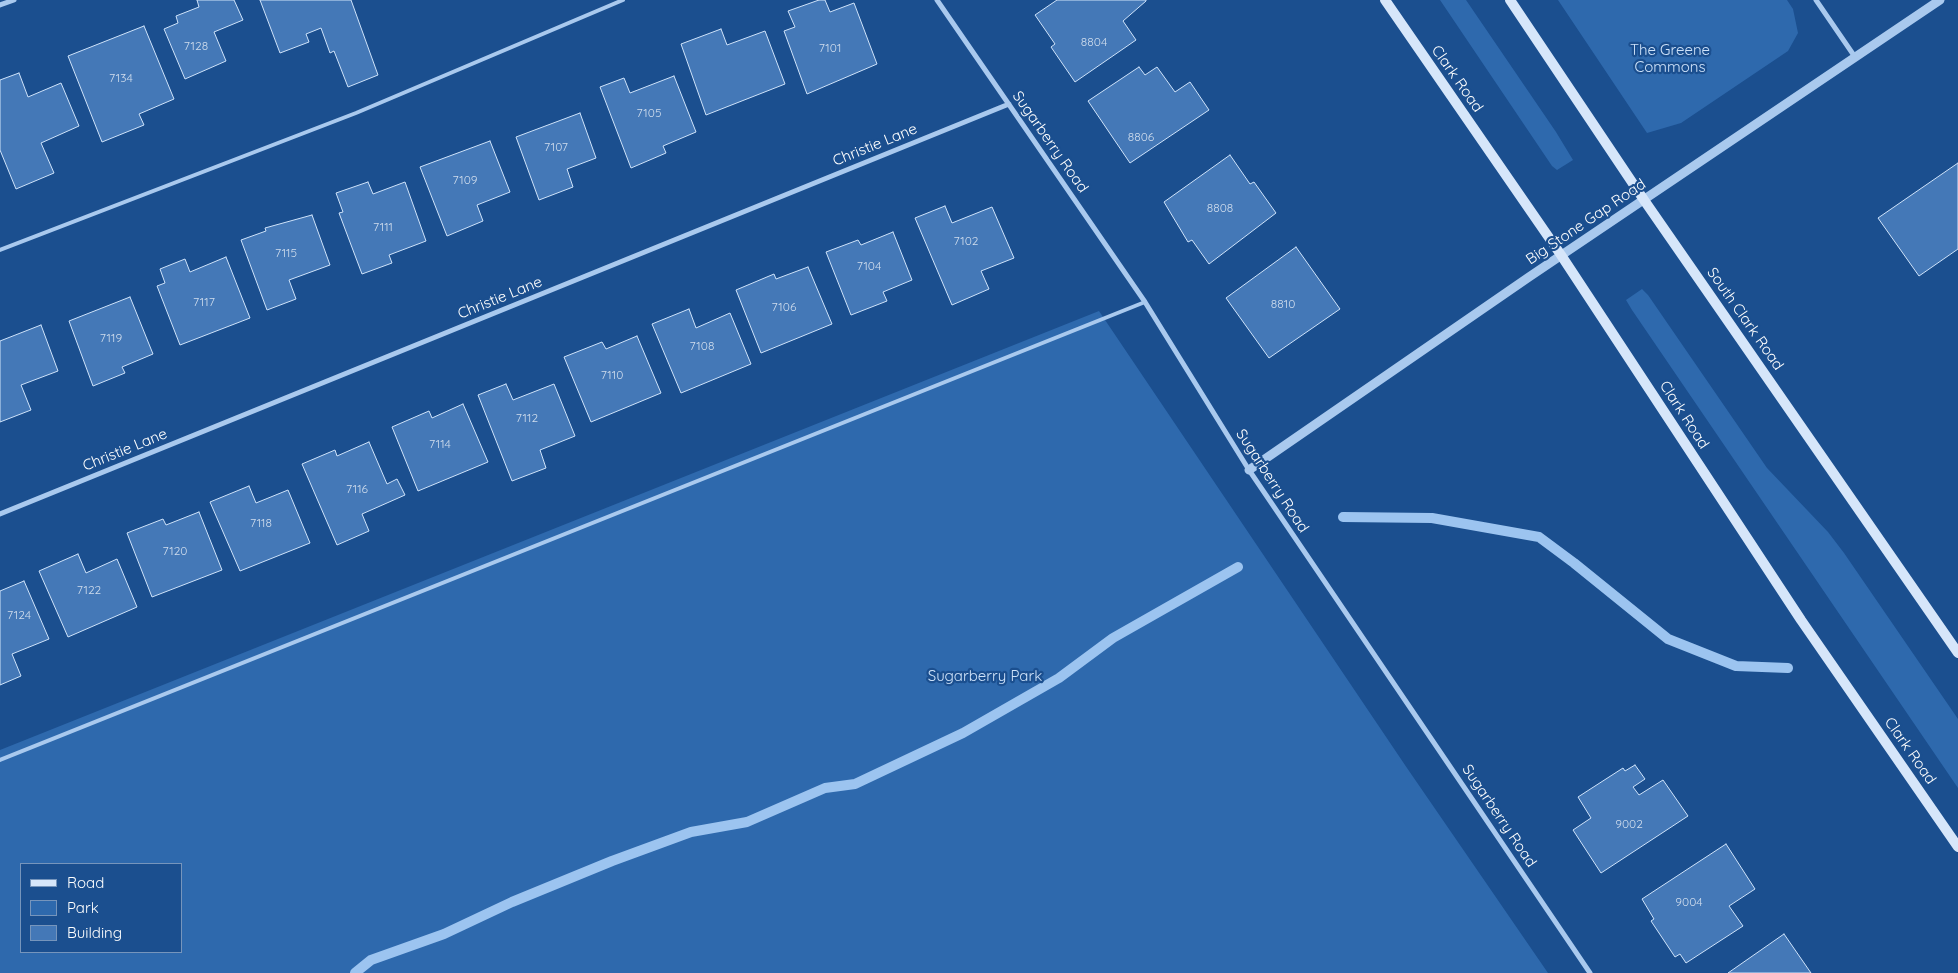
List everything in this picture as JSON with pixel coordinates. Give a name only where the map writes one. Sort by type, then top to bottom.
[{"type":"main road","name":"Clark Road","points":[[1385,0],[1561,256],[1800,620],[1958,847]]},
{"type":"main road","name":"South Clark Road","points":[[1510,0],[1644,200],[1958,653]]},
{"type":"street","points":[[0,6],[14,0]]},
{"type":"street","name":"Sugarberry Road","points":[[937,0],[1145,302],[1249,470],[1590,973]]},
{"type":"street","points":[[1816,0],[1855,57]]},
{"type":"street","name":"Big Stone Gap Road","points":[[1249,470],[1940,0]]},
{"type":"street","name":"Christie Lane","points":[[0,514],[1009,104]]},
{"type":"lane","points":[[0,250],[356,113],[623,0]]},
{"type":"lane","points":[[0,760],[1145,302]]},
{"type":"green space","points":[[1440,0],[1466,0],[1573,160],[1557,170],[1552,166]]},
{"type":"green space","name":"The Greene Commons","points":[[1558,0],[1787,0],[1793,9],[1798,33],[1788,51],[1681,123],[1647,133]]},
{"type":"green space","points":[[1642,289],[1767,468],[1828,532],[1844,553],[1958,719],[1958,788],[1632,310],[1626,300]]},
{"type":"green space","name":"Sugarberry Park","points":[[1099,311],[1407,768],[1548,973],[0,973],[0,750]]},
{"type":"building","points":[[197,0],[234,0],[243,20],[214,32],[226,61],[185,79],[164,29],[178,23],[176,16],[199,7]]},
{"type":"building","points":[[260,0],[351,0],[378,75],[348,87],[334,51],[330,53],[321,28],[306,34],[309,42],[280,53]]},
{"type":"building","points":[[819,0],[825,0],[830,12],[854,3],[877,64],[807,94],[784,31],[795,27],[788,11]]},
{"type":"building","points":[[1057,0],[1146,1],[1123,21],[1136,40],[1075,82],[1051,47],[1055,44],[1035,15]]},
{"type":"building","points":[[144,26],[174,99],[139,114],[144,125],[102,142],[68,56]]},
{"type":"building","points":[[721,29],[727,45],[765,31],[785,84],[706,115],[681,44]]},
{"type":"building","points":[[1139,67],[1145,75],[1157,67],[1175,92],[1190,82],[1209,110],[1130,163],[1088,101]]},
{"type":"building","points":[[19,73],[28,97],[61,83],[79,126],[41,143],[54,173],[16,189],[0,150],[0,80]]},
{"type":"building","points":[[674,76],[696,132],[663,146],[666,153],[631,168],[600,87],[624,78],[630,93]]},
{"type":"building","points":[[580,113],[596,158],[567,169],[573,187],[539,200],[516,137]]},
{"type":"building","points":[[490,141],[510,192],[477,205],[483,221],[447,236],[420,167]]},
{"type":"building","points":[[1230,155],[1250,184],[1254,182],[1276,213],[1209,264],[1192,240],[1188,242],[1164,202]]},
{"type":"building","points":[[1958,163],[1958,249],[1919,276],[1878,218]]},
{"type":"building","points":[[368,182],[373,194],[405,182],[426,241],[389,255],[392,263],[362,274],[339,213],[343,212],[336,193]]},
{"type":"building","points":[[945,206],[952,223],[992,207],[1014,258],[981,271],[989,289],[952,305],[915,218]]},
{"type":"building","points":[[312,215],[330,265],[289,280],[296,299],[267,310],[241,240],[266,231],[265,228]]},
{"type":"building","points":[[893,232],[912,280],[883,292],[887,301],[851,315],[826,252],[858,240],[861,245]]},
{"type":"building","points":[[1296,247],[1340,309],[1269,358],[1226,298]]},
{"type":"building","points":[[226,257],[250,318],[180,345],[157,286],[165,283],[160,269],[185,259],[190,272]]},
{"type":"building","points":[[808,267],[832,324],[761,353],[736,290],[774,274],[776,279]]},
{"type":"building","points":[[130,297],[153,354],[122,367],[125,373],[93,386],[69,321]]},
{"type":"building","points":[[689,309],[696,328],[730,313],[751,364],[681,393],[652,324]]},
{"type":"building","points":[[41,325],[58,371],[21,385],[31,410],[0,422],[0,341]]},
{"type":"building","points":[[637,336],[661,393],[591,422],[564,357],[602,342],[606,349]]},
{"type":"building","points":[[506,384],[513,400],[554,384],[575,436],[540,450],[546,468],[512,481],[478,395]]},
{"type":"building","points":[[463,404],[488,462],[418,491],[392,427],[429,411],[432,418]]},
{"type":"building","points":[[369,442],[387,484],[397,479],[405,495],[362,514],[369,531],[337,545],[302,464],[335,450],[337,456]]},
{"type":"building","points":[[249,486],[256,503],[288,490],[310,543],[240,571],[210,502]]},
{"type":"building","points":[[199,512],[222,570],[152,597],[127,533],[163,519],[166,525]]},
{"type":"building","points":[[78,554],[86,573],[117,559],[137,607],[68,637],[39,571]]},
{"type":"building","points":[[24,581],[49,639],[12,654],[21,676],[0,685],[0,591]]},
{"type":"building","points":[[1635,765],[1645,779],[1633,787],[1639,795],[1663,780],[1688,816],[1601,873],[1573,830],[1591,818],[1578,797],[1623,768],[1625,771]]},
{"type":"building","points":[[1726,844],[1755,889],[1729,906],[1743,926],[1686,963],[1680,954],[1675,957],[1651,921],[1654,919],[1642,899]]},
{"type":"building","points":[[1784,934],[1811,973],[1728,973]]},
{"type":"waterway","points":[[1343,517],[1432,518],[1539,537],[1668,639],[1736,666],[1788,668]]},
{"type":"waterway","points":[[355,973],[371,960],[444,934],[512,902],[612,861],[691,832],[747,822],[825,788],[855,784],[963,733],[1059,678],[1113,638],[1238,567]]}]
